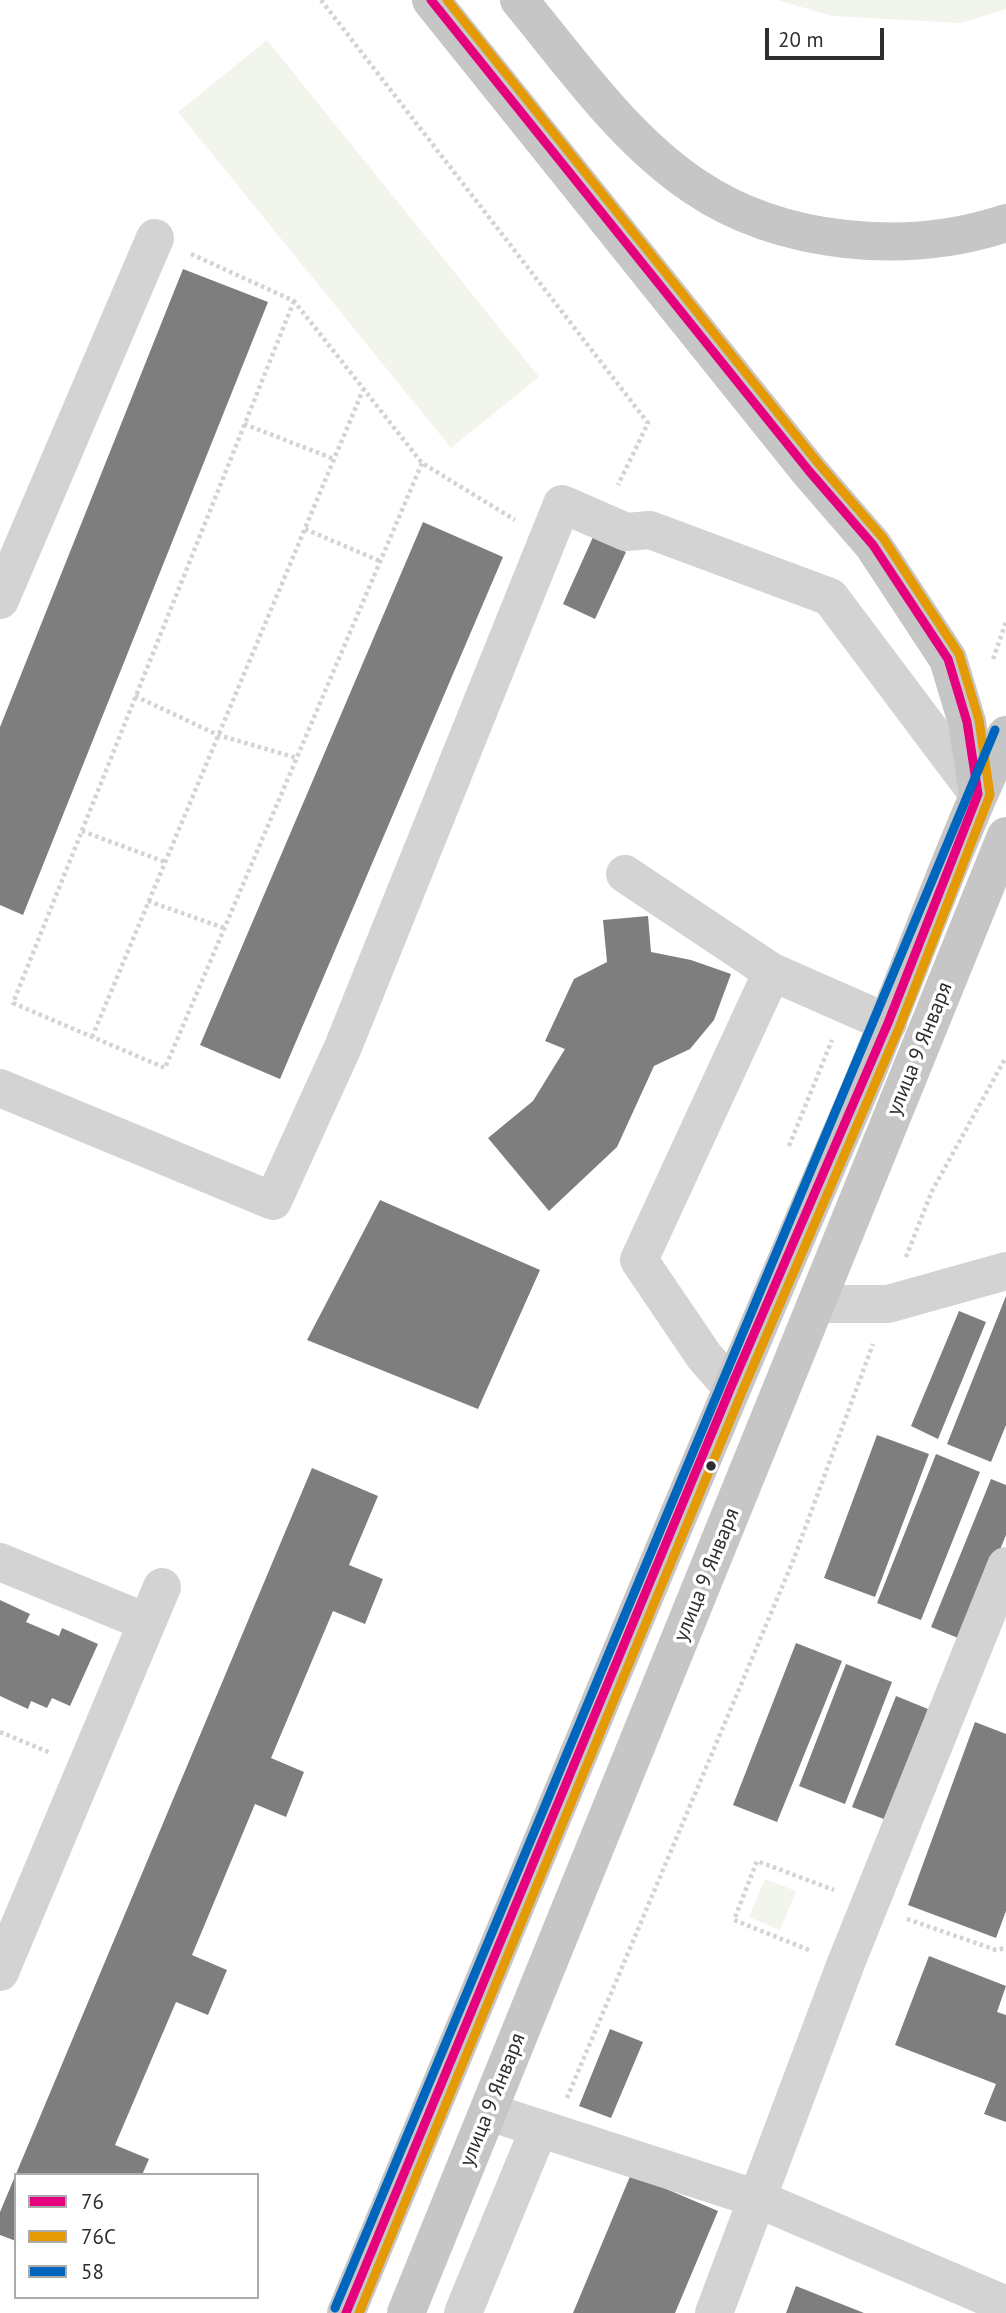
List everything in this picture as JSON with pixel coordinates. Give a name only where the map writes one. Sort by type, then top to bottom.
[{"type":"main road","points":[[431,0],[809,471],[873,545],[948,659],[967,722],[978,794]]},
{"type":"main road","points":[[519,0],[587,82],[643,142],[694,186],[752,217],[834,237],[912,241],[975,234],[1006,223]]},
{"type":"main road","name":"улица 9 Января","points":[[346,2313],[731,1387],[888,1023],[978,794],[1006,735]]},
{"type":"main road","name":"улица 9 Января","points":[[406,2313],[1006,836]]},
{"type":"lane","points":[[0,600],[155,238]]},
{"type":"lane","points":[[0,1088],[273,1201],[344,1047],[562,504],[626,532],[650,530],[830,597],[978,794]]},
{"type":"lane","points":[[625,874],[772,972],[888,1023]]},
{"type":"lane","points":[[731,1387],[704,1356],[639,1260],[772,972]]},
{"type":"lane","points":[[816,1304],[888,1304],[1006,1271]]},
{"type":"lane","points":[[0,1562],[146,1622]]},
{"type":"lane","points":[[714,2313],[846,1963],[872,1906],[1006,1566]]},
{"type":"lane","points":[[1,1968],[88,1768],[162,1587]]},
{"type":"lane","points":[[489,2112],[758,2199],[1006,2305]]},
{"type":"lane","points":[[463,2313],[546,2131]]},
{"type":"path","points":[[321,0],[648,423],[600,521]]},
{"type":"path","points":[[155,238],[294,300],[422,463],[548,541]]},
{"type":"path","points":[[294,300],[13,1003],[165,1068],[422,463]]},
{"type":"path","points":[[92,1037],[363,390]]},
{"type":"path","points":[[244,424],[334,459]]},
{"type":"path","points":[[305,529],[380,561]]},
{"type":"path","points":[[993,659],[1006,622]]},
{"type":"path","points":[[135,696],[218,735],[296,758]]},
{"type":"path","points":[[82,831],[165,862]]},
{"type":"path","points":[[148,901],[224,928]]},
{"type":"path","points":[[546,2131],[793,1561],[932,1191],[1006,1057]]},
{"type":"path","points":[[0,1732],[88,1768]]},
{"type":"path","points":[[806,1948],[734,1920],[757,1861],[832,1889]]},
{"type":"path","points":[[872,1906],[996,1950],[1006,1948]]},
{"type":"shaded area","points":[[777,0],[1006,0],[1006,9],[961,23],[832,16]]},
{"type":"shaded area","points":[[267,40],[539,377],[451,448],[178,112]]},
{"type":"shaded area","points":[[765,1879],[796,1891],[780,1930],[749,1917]]},
{"type":"building","points":[[183,269],[268,302],[23,915],[0,905],[0,727]]},
{"type":"building","points":[[423,522],[503,557],[280,1079],[200,1045]]},
{"type":"building","points":[[593,537],[626,552],[595,619],[563,604]]},
{"type":"building","points":[[648,916],[651,952],[691,960],[731,974],[714,1020],[690,1049],[654,1066],[617,1147],[549,1211],[488,1138],[533,1101],[565,1049],[545,1041],[574,979],[607,962],[603,920]]},
{"type":"building","points":[[380,1200],[540,1270],[478,1409],[307,1340]]},
{"type":"building","points":[[1006,1296],[1006,1425],[991,1462],[947,1444]]},
{"type":"building","points":[[959,1311],[986,1322],[938,1439],[911,1426]]},
{"type":"building","points":[[877,1435],[929,1454],[875,1597],[824,1578]]},
{"type":"building","points":[[936,1454],[980,1472],[921,1620],[877,1603]]},
{"type":"building","points":[[312,1468],[378,1496],[349,1565],[383,1579],[365,1624],[333,1611],[271,1758],[304,1772],[286,1817],[255,1804],[192,1955],[227,1970],[208,2015],[176,2002],[115,2145],[149,2159],[143,2173],[16,2173]]},
{"type":"building","points":[[991,1479],[1006,1485],[1006,1535],[963,1640],[931,1627]]},
{"type":"building","points":[[0,1600],[30,1614],[26,1622],[59,1636],[62,1628],[98,1644],[70,1706],[52,1698],[47,1708],[31,1701],[28,1709],[0,1696]]},
{"type":"building","points":[[796,1643],[842,1661],[777,1822],[733,1805]]},
{"type":"building","points":[[846,1664],[892,1682],[845,1804],[799,1786]]},
{"type":"building","points":[[896,1696],[928,1709],[884,1819],[852,1807]]},
{"type":"building","points":[[975,1722],[1006,1734],[1006,1911],[996,1938],[908,1905]]},
{"type":"building","points":[[929,1956],[1006,1986],[997,2012],[1006,2015],[1006,2122],[984,2114],[996,2084],[895,2045]]},
{"type":"building","points":[[610,2029],[643,2042],[611,2118],[579,2106]]},
{"type":"building","points":[[631,2174],[718,2211],[675,2313],[573,2313]]},
{"type":"building","points":[[14,2179],[14,2240],[0,2235],[0,2212]]},
{"type":"building","points":[[796,2286],[864,2313],[786,2313]]},
{"type":"transit line","name":"76","points":[[346,2313],[731,1387],[888,1023],[978,794],[967,722],[948,659],[873,545],[809,471],[431,0]]},
{"type":"transit line","name":"76С","points":[[359,2313],[742,1392],[899,1028],[990,795],[979,720],[959,654],[883,538],[818,463],[447,0]]},
{"type":"transit line","name":"58","points":[[335,2308],[995,730]]}]
